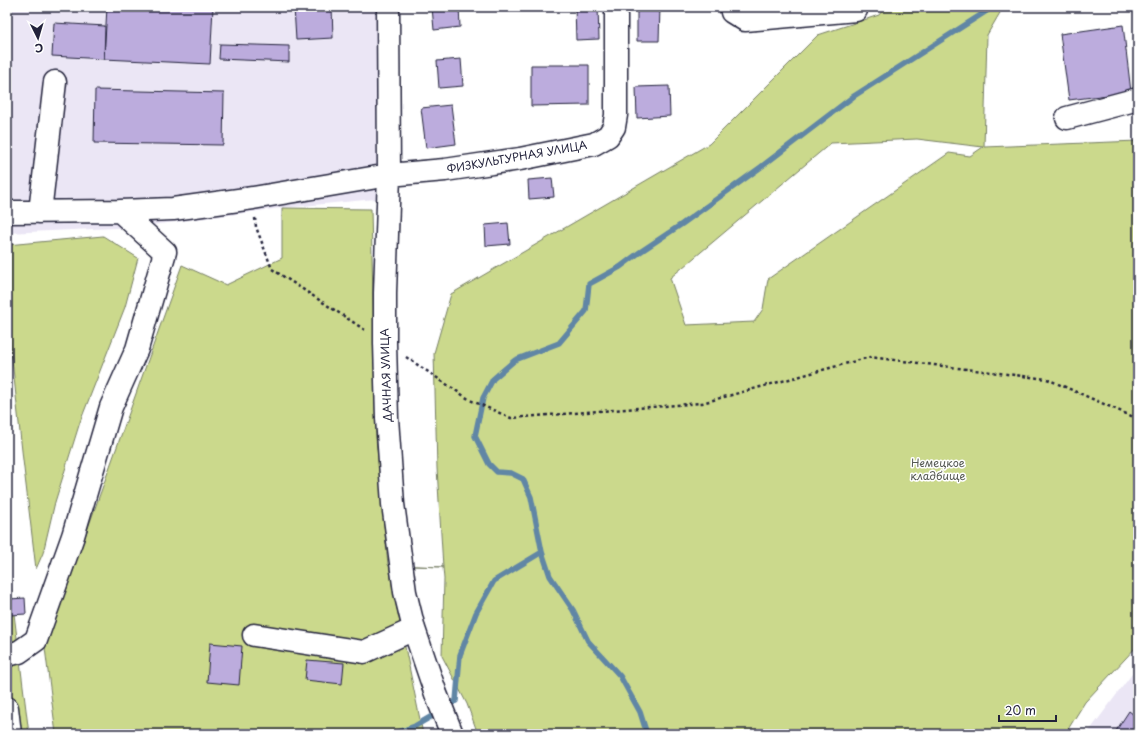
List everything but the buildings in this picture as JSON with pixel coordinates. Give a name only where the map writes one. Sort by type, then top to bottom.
[{"type":"street","name":"ДАЧНАЯ УЛИЦА","points":[[388,7],[389,175],[384,293],[387,418],[392,504],[405,592],[414,629],[436,694],[452,734]]},
{"type":"street","name":"ФИЗКУЛЬТУРНАЯ УЛИЦА","points":[[7,212],[173,209],[253,198],[389,175],[445,170],[520,159],[594,144],[608,136],[614,127],[616,115],[616,7]]},
{"type":"street","points":[[731,7],[732,12],[745,20],[856,10]]},
{"type":"street","points":[[40,212],[55,82]]},
{"type":"street","points":[[1067,118],[1138,99]]},
{"type":"street","points":[[7,655],[19,652],[36,640],[73,536],[111,408],[137,349],[165,252],[120,211]]},
{"type":"street","points":[[254,635],[364,652],[414,629]]},
{"type":"street","points":[[7,708],[9,734]]},
{"type":"path","points":[[253,198],[256,227],[272,269],[470,400],[511,418],[702,403],[870,357],[1047,379],[1138,419]]},
{"type":"shaded area","points":[[7,7],[385,7],[386,198],[282,208],[137,227],[7,233]]},
{"type":"shaded area","points":[[1138,666],[1138,734],[1087,734]]},
{"type":"green space","name":"Немецкое кладбище","points":[[885,7],[1014,7],[1001,11],[987,35],[984,147],[1138,141],[1138,645],[1085,702],[1065,734],[478,734],[467,704],[442,656],[444,579],[437,468],[434,353],[451,294],[709,144],[818,35],[879,15]],"holes":[[[917,139],[983,147],[970,156],[949,153],[768,279],[763,309],[754,322],[686,325],[670,278],[831,143]]]},
{"type":"green space","points":[[282,208],[371,209],[376,438],[388,565],[423,734],[56,734],[45,648],[182,265],[226,285],[282,258]]},
{"type":"green space","points":[[103,236],[138,258],[125,307],[80,422],[55,502],[43,553],[36,569],[7,320],[7,245]]},
{"type":"green space","points":[[7,558],[29,734],[7,734]]},
{"type":"waterway","points":[[647,734],[640,712],[620,676],[588,641],[573,610],[550,576],[542,552],[531,497],[523,479],[511,473],[497,472],[489,464],[475,436],[483,398],[493,379],[515,360],[559,343],[586,311],[589,284],[620,267],[682,224],[761,167],[854,96],[993,7]]},
{"type":"waterway","points":[[446,707],[456,701],[460,655],[476,613],[494,581],[542,552]]},
{"type":"waterway","points":[[393,734],[415,726],[439,712]]}]
